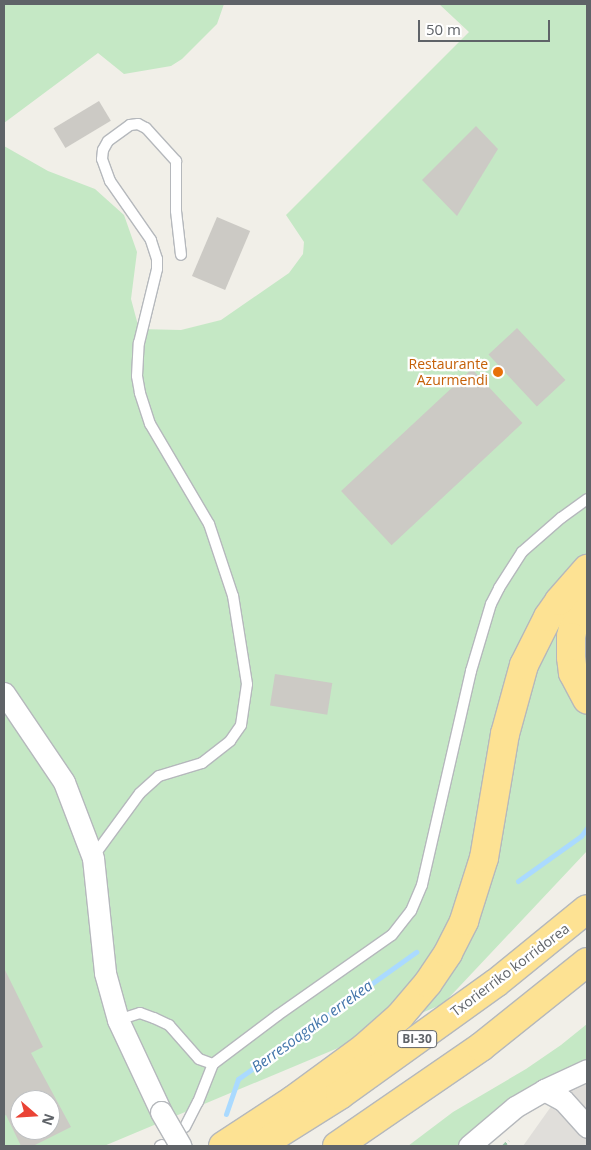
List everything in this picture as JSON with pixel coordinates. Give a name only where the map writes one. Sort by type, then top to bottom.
[{"type":"highway","points":[[223,1146],[293,1100],[364,1048],[400,1016],[428,983],[448,953],[464,921],[484,858],[505,734],[524,665],[544,624],[559,601],[587,569]]},
{"type":"highway","points":[[587,592],[575,618],[571,637],[571,657],[573,673],[587,700]]},
{"type":"highway","name":"Txorierriko korridorea","points":[[259,1146],[340,1095],[488,988],[587,909]]},
{"type":"highway","points":[[337,1146],[481,1047],[587,962]]},
{"type":"street","points":[[4,693],[64,782],[93,858],[105,973],[118,1020],[161,1112],[172,1141]]},
{"type":"street","points":[[469,1146],[513,1109],[544,1090],[587,1070]]},
{"type":"street","points":[[544,1090],[563,1100],[587,1127]]},
{"type":"lane","points":[[93,858],[140,793],[159,776],[202,763],[230,741],[241,725],[247,684],[233,596],[209,524],[150,424],[140,393],[137,376],[138,343],[157,269],[157,258],[151,240],[110,182],[102,159],[103,150],[108,141],[130,125],[138,124],[146,128],[176,162],[176,211],[180,255]]},
{"type":"lane","points":[[172,1141],[198,1102],[213,1064],[278,1014],[392,935],[411,912],[422,885],[471,671],[491,604],[522,552],[561,518],[587,499]]},
{"type":"lane","points":[[118,1020],[140,1013],[154,1018],[169,1025],[199,1059],[213,1064]]},
{"type":"shaded area","points":[[587,1070],[587,1146],[523,1146],[572,1077]]},
{"type":"green space","points":[[4,4],[224,4],[217,24],[182,59],[171,66],[124,74],[98,53],[4,123]]},
{"type":"green space","points":[[439,4],[587,4],[587,851],[443,1004],[104,1146],[4,1146],[4,146],[48,171],[95,189],[124,215],[137,252],[131,299],[139,329],[181,330],[221,320],[289,273],[303,254],[304,242],[286,215],[469,32]]},
{"type":"green space","points":[[587,1024],[587,1075],[576,1079],[473,1146],[408,1146],[453,1112],[526,1069]]},
{"type":"building","points":[[99,101],[111,121],[65,148],[54,128]]},
{"type":"building","points":[[476,126],[498,149],[457,216],[422,180]]},
{"type":"building","points":[[217,217],[250,231],[225,290],[192,276]]},
{"type":"building","points":[[517,328],[565,380],[537,407],[488,355]]},
{"type":"building","points":[[472,369],[522,423],[392,545],[341,491]]},
{"type":"building","points":[[275,674],[332,683],[327,715],[270,706]]},
{"type":"building","points":[[4,968],[43,1047],[31,1053],[51,1090],[10,1090],[10,1123],[6,1115],[4,1116]]},
{"type":"building","points":[[60,1107],[71,1127],[60,1132]]},
{"type":"building","points":[[18,1140],[45,1140],[33,1146],[21,1146]]},
{"type":"waterway","name":"Berresoagako errekea","points":[[518,881],[581,836],[587,828]]},
{"type":"waterway","name":"Berresoagako errekea","points":[[226,1114],[238,1079],[416,952]]},
{"type":"place","name":"Restaurante Azurmendi","points":[[498,372]]}]
